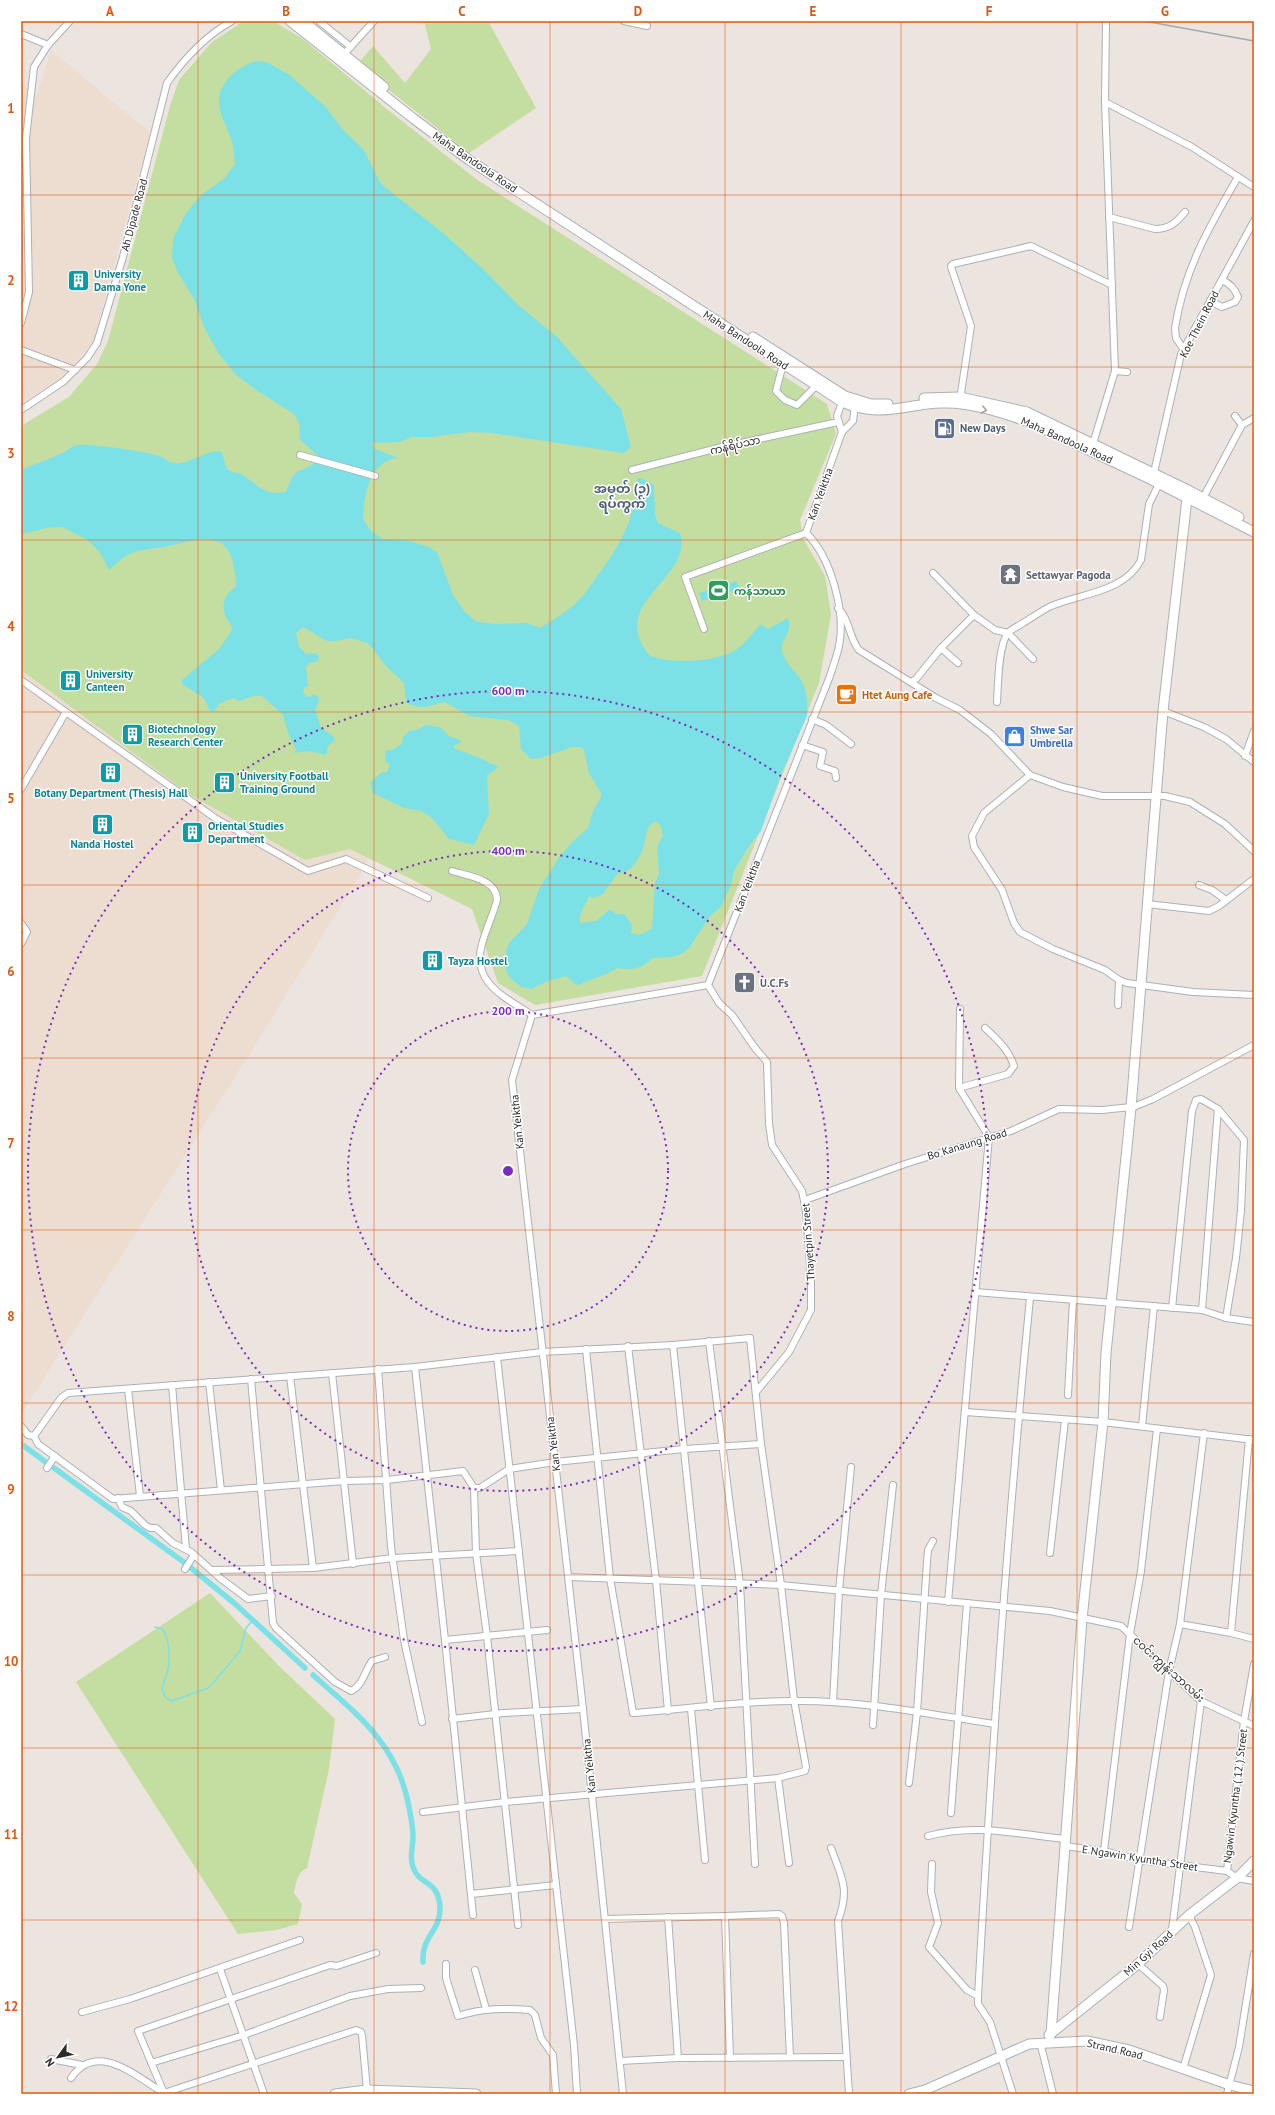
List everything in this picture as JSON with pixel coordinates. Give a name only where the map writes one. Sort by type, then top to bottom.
[{"type":"main road","name":"Maha Bandoola Road","points":[[290,21],[450,147],[816,386],[855,404],[875,411],[960,400],[1031,423],[1092,447],[1155,479],[1187,493],[1203,498],[1254,526]]},
{"type":"main road","name":"Maha Bandoola Road","points":[[308,22],[344,54],[417,114],[470,154],[844,399]]},
{"type":"main road","name":"Maha Bandoola Road","points":[[1187,493],[1254,532]]},
{"type":"main road","points":[[1051,2034],[1064,1842],[1082,1619],[1103,1422],[1106,1353],[1131,1107],[1147,904],[1158,796],[1163,711],[1187,493]]},
{"type":"main road","name":"Min Gyi Road","points":[[1040,2042],[1138,1964],[1172,1930],[1237,1878],[1254,1861]]},
{"type":"main road","name":"Strand Road","points":[[909,2094],[925,2090],[1029,2044],[1040,2042],[1087,2041],[1129,2050],[1183,2069],[1228,2090],[1254,2091]]},
{"type":"main road","points":[[335,2094],[368,2090],[476,2094]]},
{"type":"street","points":[[21,323],[29,292],[24,193],[26,138],[34,67],[48,45],[70,21]]},
{"type":"street","name":"Ah Dipade Road","points":[[21,410],[64,381],[87,358],[97,343],[103,328],[142,185],[166,84],[181,63],[208,37],[232,21]]},
{"type":"street","points":[[318,21],[350,47]]},
{"type":"street","points":[[344,54],[374,21]]},
{"type":"street","points":[[624,21],[647,26]]},
{"type":"street","points":[[1092,447],[1115,371],[1105,102],[1106,21]]},
{"type":"street","points":[[21,34],[48,45]]},
{"type":"street","points":[[1105,102],[1192,147],[1254,187]]},
{"type":"street","points":[[1184,350],[1176,338],[1175,328],[1188,273],[1200,243],[1238,177]]},
{"type":"street","points":[[1109,217],[1155,230],[1163,229],[1175,224],[1185,212]]},
{"type":"street","name":"Koe Thein Road","points":[[1008,633],[1048,608],[1077,597],[1103,590],[1128,577],[1137,568],[1141,560],[1149,504],[1184,350],[1254,221]]},
{"type":"street","points":[[960,400],[971,326],[952,270],[951,266],[953,264],[1030,246],[1112,285]]},
{"type":"street","points":[[1210,302],[1222,307],[1235,302],[1238,297],[1236,292],[1222,280]]},
{"type":"street","points":[[21,350],[76,370]]},
{"type":"street","points":[[782,364],[776,391],[785,400],[797,405],[816,386]]},
{"type":"street","points":[[1115,371],[1127,372]]},
{"type":"street","points":[[844,399],[837,414],[842,432],[854,421],[855,404]]},
{"type":"street","points":[[1235,416],[1242,425]]},
{"type":"street","points":[[1203,498],[1242,425],[1254,418]]},
{"type":"street","name":"ကန်ရိပ်သာ","points":[[632,470],[722,447],[838,422]]},
{"type":"street","name":"Kan Yeiktha","points":[[708,985],[830,676],[839,645],[840,633],[834,582],[814,541],[806,533],[842,432]]},
{"type":"street","points":[[300,455],[374,476]]},
{"type":"street","points":[[704,629],[685,577],[806,533]]},
{"type":"street","points":[[933,573],[974,615],[995,630],[1008,633],[1033,659]]},
{"type":"street","points":[[838,608],[845,616],[850,632],[859,650],[936,698],[960,710],[991,734],[1030,775],[1063,787],[1102,796],[1158,796],[1190,802],[1225,824],[1254,851]]},
{"type":"street","points":[[912,682],[940,648],[974,615]]},
{"type":"street","points":[[840,633],[850,632]]},
{"type":"street","points":[[997,702],[1003,644],[1008,633]]},
{"type":"street","points":[[940,648],[958,664]]},
{"type":"street","points":[[21,680],[215,818],[308,871],[346,859],[428,898]]},
{"type":"street","points":[[1163,711],[1204,726],[1226,739],[1254,762]]},
{"type":"street","points":[[21,789],[66,712]]},
{"type":"street","points":[[812,719],[826,725],[850,744]]},
{"type":"street","points":[[1245,756],[1254,731]]},
{"type":"street","points":[[802,745],[823,752],[820,766],[835,770],[841,766]]},
{"type":"street","points":[[835,770],[836,778]]},
{"type":"street","points":[[1030,775],[984,813],[972,836],[974,847],[1002,890],[1014,923],[1020,932],[1053,949],[1105,970],[1119,980],[1141,986],[1193,992],[1254,995]]},
{"type":"street","points":[[452,871],[493,886],[497,893],[481,946],[481,966],[491,987],[532,1015],[708,985]]},
{"type":"street","points":[[1147,904],[1209,911],[1254,879]]},
{"type":"street","points":[[1199,885],[1212,890],[1226,900]]},
{"type":"street","points":[[21,923],[27,932],[21,944]]},
{"type":"street","points":[[1118,1004],[1119,980]]},
{"type":"street","name":"Thayetpin Street","points":[[708,985],[719,1003],[732,1016],[754,1048],[766,1062],[769,1124],[772,1145],[802,1191],[805,1200],[811,1277],[811,1310],[789,1352],[756,1392]]},
{"type":"street","points":[[948,1602],[989,1137],[959,1088],[960,1009]]},
{"type":"street","name":"Kan Yeiktha","points":[[532,1015],[512,1080],[569,1577],[623,2094]]},
{"type":"street","points":[[959,1088],[1008,1074],[1014,1066],[1011,1058],[998,1040],[985,1028]]},
{"type":"street","name":"Bo Kanaung Road","points":[[805,1200],[905,1164],[1011,1131],[1060,1109],[1102,1110],[1131,1107],[1153,1099],[1254,1045]]},
{"type":"street","points":[[1172,1308],[1192,1111],[1196,1100],[1201,1098],[1218,1109],[1244,1140],[1241,1211],[1236,1258],[1226,1318]]},
{"type":"street","points":[[1202,1310],[1218,1109]]},
{"type":"street","points":[[975,1292],[1030,1298],[1112,1302],[1202,1310],[1226,1318],[1254,1322]]},
{"type":"street","points":[[1014,2094],[990,2022],[978,2004],[978,1996],[987,1828],[1018,1415],[1030,1298]]},
{"type":"street","points":[[1068,1395],[1073,1300]]},
{"type":"street","points":[[1142,1426],[1154,1306]]},
{"type":"street","points":[[34,1436],[65,1394],[415,1366],[586,1348],[673,1345],[750,1338],[761,1444],[781,1585],[794,1700],[806,1767],[801,1773],[778,1778],[505,1802],[423,1812]]},
{"type":"street","points":[[709,1341],[740,1584],[749,1780],[755,1864]]},
{"type":"street","points":[[673,1345],[711,1707]]},
{"type":"street","points":[[628,1346],[656,1580],[668,1711]]},
{"type":"street","points":[[586,1348],[610,1578],[633,1713],[691,1709],[745,1702],[794,1700],[873,1706],[995,1724]]},
{"type":"street","points":[[497,1357],[538,1711],[574,2044],[577,2094]]},
{"type":"street","points":[[415,1366],[445,1640],[452,1719],[463,1807],[473,1916]]},
{"type":"street","points":[[378,1369],[393,1558],[405,1646],[422,1722]]},
{"type":"street","points":[[332,1373],[353,1564]]},
{"type":"street","points":[[290,1376],[313,1568]]},
{"type":"street","points":[[251,1380],[272,1596],[273,1623],[276,1628],[346,1690],[351,1691],[356,1689],[372,1661],[385,1657]]},
{"type":"street","points":[[209,1382],[221,1490]]},
{"type":"street","points":[[172,1385],[186,1549]]},
{"type":"street","points":[[128,1389],[140,1496]]},
{"type":"street","points":[[965,1412],[1103,1422],[1156,1429],[1204,1433],[1251,1440],[1232,1633]]},
{"type":"street","points":[[1050,1553],[1065,1420]]},
{"type":"street","points":[[21,1426],[28,1435],[34,1436]]},
{"type":"street","points":[[1104,1852],[1130,1634],[1141,1571],[1156,1429]]},
{"type":"street","points":[[1129,1927],[1168,1671],[1180,1624],[1204,1433]]},
{"type":"street","points":[[34,1436],[38,1444],[54,1458],[113,1499],[344,1481],[387,1480],[463,1471],[474,1488],[476,1553],[496,1714],[518,1925]]},
{"type":"street","points":[[474,1488],[480,1488],[509,1470],[555,1462],[684,1449],[722,1448],[761,1444]]},
{"type":"street","points":[[47,1468],[54,1458]]},
{"type":"street","points":[[833,1702],[840,1591],[851,1467]]},
{"type":"street","points":[[873,1726],[873,1706],[881,1595],[893,1485]]},
{"type":"street","points":[[118,1498],[122,1507],[131,1511],[150,1528],[156,1528],[173,1543],[186,1549],[193,1557],[248,1599],[272,1596]]},
{"type":"street","points":[[909,1783],[917,1712],[928,1550],[933,1541]]},
{"type":"street","points":[[212,1570],[313,1568],[393,1558],[519,1551]]},
{"type":"street","points":[[184,1569],[193,1557]]},
{"type":"street","name":"ငဝင်းကျွန်းသာလမ်း","points":[[569,1577],[781,1585],[1050,1611],[1082,1619],[1121,1626],[1201,1701],[1254,1726]]},
{"type":"street","points":[[951,1813],[968,1603]]},
{"type":"street","points":[[1180,1624],[1232,1633],[1254,1639]]},
{"type":"street","points":[[445,1640],[547,1630]]},
{"type":"street","name":"Ngawin Kyuntha ( 12 ) Street","points":[[1226,1871],[1244,1721],[1254,1664]]},
{"type":"street","points":[[1172,1930],[1201,1701]]},
{"type":"street","points":[[452,1719],[496,1714],[583,1709]]},
{"type":"street","points":[[691,1709],[705,1860]]},
{"type":"street","points":[[778,1778],[789,1863]]},
{"type":"street","name":"E Ngawin Kyuntha Street","points":[[928,1836],[948,1830],[987,1828],[1064,1842],[1139,1860],[1226,1871],[1237,1878]]},
{"type":"street","points":[[831,1848],[844,1883],[845,1895],[838,1921],[845,2058],[849,2094]]},
{"type":"street","points":[[932,1864],[932,1892],[938,1923],[929,1947],[967,1990],[978,1996]]},
{"type":"street","points":[[1237,1878],[1254,1881]]},
{"type":"street","points":[[471,1894],[556,1885]]},
{"type":"street","points":[[605,1919],[779,1914],[782,1916],[784,1923],[790,2057]]},
{"type":"street","points":[[1183,2069],[1211,1975],[1195,1927],[1189,1915]]},
{"type":"street","points":[[725,1916],[730,2058]]},
{"type":"street","points":[[668,1917],[678,2058]]},
{"type":"street","points":[[82,2012],[107,2006],[220,1969],[300,1940]]},
{"type":"street","points":[[164,2094],[138,2031],[330,1965],[337,1966],[376,1953]]},
{"type":"street","points":[[1228,2090],[1240,2040],[1254,1954]]},
{"type":"street","points":[[446,1964],[446,1978],[458,2016],[486,2009],[530,2010],[535,2015],[541,2038],[552,2055],[556,2094]]},
{"type":"street","points":[[1138,1964],[1163,1986],[1164,1990],[1160,2017]]},
{"type":"street","points":[[220,1969],[264,2094]]},
{"type":"street","points":[[475,1970],[486,2009]]},
{"type":"street","points":[[151,2063],[244,2035],[350,1996],[388,1989],[421,1988]]},
{"type":"street","points":[[164,2094],[358,2031],[362,2035],[368,2090]]},
{"type":"street","points":[[1040,2042],[1053,2094]]},
{"type":"street","points":[[620,2061],[678,2058],[845,2058]]},
{"type":"street","points":[[51,2059],[82,2065],[100,2060],[127,2071],[164,2094]]},
{"type":"street","points":[[71,2078],[82,2065]]},
{"type":"shaded area","points":[[51,50],[150,133],[93,342],[63,376],[21,404],[21,83],[37,95]]},
{"type":"shaded area","points":[[21,597],[375,850],[262,1034],[23,1411],[21,1409]]},
{"type":"green space","points":[[244,21],[273,21],[303,39],[388,110],[476,179],[827,404],[836,434],[800,520],[804,540],[825,576],[831,615],[819,683],[702,976],[535,1005],[498,983],[472,909],[350,849],[305,860],[189,794],[21,670],[21,426],[69,397],[97,364],[108,341],[170,106],[179,80],[212,42]]},
{"type":"green space","points":[[424,21],[488,21],[536,108],[469,153],[357,65],[373,46],[405,83],[431,49]]},
{"type":"green space","points":[[210,1593],[280,1667],[335,1719],[329,1769],[307,1868],[299,1875],[294,1893],[302,1904],[298,1924],[276,1930],[238,1934],[76,1682]]},
{"type":"water","points":[[256,61],[266,62],[288,74],[325,106],[343,130],[363,149],[381,184],[443,233],[483,269],[518,305],[557,337],[621,409],[631,447],[624,453],[491,433],[471,432],[431,437],[412,437],[400,442],[372,443],[373,448],[398,458],[388,460],[380,465],[374,472],[370,481],[365,500],[363,519],[371,531],[383,539],[406,540],[429,547],[437,552],[453,595],[464,611],[475,621],[493,624],[527,623],[540,628],[565,612],[581,599],[611,556],[625,532],[630,519],[634,506],[637,478],[641,478],[654,485],[655,515],[658,523],[680,533],[681,550],[675,564],[644,605],[638,620],[639,636],[649,655],[658,658],[681,661],[694,661],[718,657],[740,647],[761,624],[768,629],[788,618],[789,627],[782,645],[782,651],[787,662],[802,681],[804,686],[807,701],[807,716],[779,780],[761,831],[749,846],[734,871],[731,885],[721,907],[710,916],[689,948],[681,954],[672,957],[653,958],[637,968],[617,968],[579,985],[575,984],[566,976],[548,981],[531,989],[521,987],[510,978],[506,970],[506,952],[509,943],[527,924],[539,889],[559,858],[571,843],[588,828],[593,811],[601,797],[601,793],[589,773],[584,750],[581,747],[572,747],[541,758],[531,759],[521,749],[519,726],[508,720],[469,716],[445,702],[425,707],[416,707],[406,702],[404,683],[387,667],[368,643],[350,638],[327,641],[303,627],[296,633],[299,647],[306,654],[315,653],[319,656],[318,661],[309,663],[306,667],[308,686],[304,688],[303,692],[306,696],[310,697],[314,694],[318,696],[319,701],[315,710],[321,728],[333,736],[335,740],[328,746],[326,755],[308,751],[294,753],[296,749],[288,733],[283,715],[262,696],[253,696],[240,701],[232,698],[219,704],[214,712],[210,711],[204,698],[182,684],[182,680],[219,649],[232,630],[223,607],[229,592],[236,587],[236,581],[233,563],[229,552],[222,544],[205,540],[141,550],[125,556],[109,570],[101,554],[88,540],[62,527],[47,528],[21,534],[21,470],[60,454],[74,446],[90,445],[130,450],[163,457],[173,463],[189,461],[208,453],[220,451],[229,471],[241,474],[266,491],[278,493],[286,492],[294,475],[312,465],[317,459],[317,455],[300,440],[299,423],[294,414],[259,392],[236,375],[219,354],[205,329],[194,299],[177,271],[172,258],[173,239],[186,213],[201,195],[224,179],[235,164],[232,141],[220,110],[219,97],[221,90],[230,77],[242,67]],"holes":[[[656,821],[661,826],[663,835],[657,847],[659,874],[655,883],[652,929],[639,935],[631,933],[632,925],[624,914],[616,914],[610,909],[596,921],[580,923],[581,913],[589,896],[594,898],[603,894],[618,873],[631,868],[640,855],[650,825]]]},
{"type":"water","name":"ကန်သာယာ","points":[[737,581],[740,592],[736,594],[734,591],[702,601],[699,593]]},
{"type":"water","points":[[426,725],[440,727],[449,736],[462,741],[454,746],[455,749],[499,767],[487,775],[489,814],[474,845],[449,839],[431,817],[421,811],[404,808],[373,793],[370,783],[381,773],[387,772],[390,764],[385,761],[386,750],[392,750],[402,744],[403,737],[409,731],[417,730]]},
{"type":"waterway","points":[[21,1444],[185,1563],[234,1603],[305,1668]]},
{"type":"waterway","points":[[155,1627],[163,1629],[167,1641],[169,1650],[169,1668],[163,1689],[166,1698],[172,1701],[208,1688],[240,1651],[246,1628],[253,1620]]},
{"type":"waterway","points":[[313,1675],[360,1718],[374,1733],[396,1766],[404,1785],[412,1826],[413,1837],[411,1856],[413,1867],[416,1873],[433,1887],[439,1899],[440,1908],[435,1928],[425,1946],[423,1962]]},
{"type":"railway","points":[[1144,21],[1254,41]]},
{"type":"place","name":"University Dama Yone","points":[[78,280]]},
{"type":"place","name":"New Days","points":[[945,428]]},
{"type":"place","name":"Settawyar Pagoda","points":[[1010,575]]},
{"type":"place","name":"ကန်သာယာ","points":[[718,591]]},
{"type":"place","name":"University Canteen","points":[[70,680]]},
{"type":"place","name":"Htet Aung Cafe","points":[[846,695]]},
{"type":"place","name":"Biotechnology Research Center","points":[[133,735]]},
{"type":"place","name":"Shwe Sar Umbrella","points":[[1015,736]]},
{"type":"place","name":"Botany Department (Thesis) Hall","points":[[111,773]]},
{"type":"place","name":"University Football Training Ground","points":[[225,782]]},
{"type":"place","name":"Nanda Hostel","points":[[102,824]]},
{"type":"place","name":"Oriental Studies Department","points":[[193,832]]},
{"type":"place","name":"Tayza Hostel","points":[[432,961]]},
{"type":"place","name":"U.C.Fs","points":[[745,983]]},
{"type":"district","name":"အမှတ် (၃) ရပ်ကွက်","points":[[622,496]]}]
